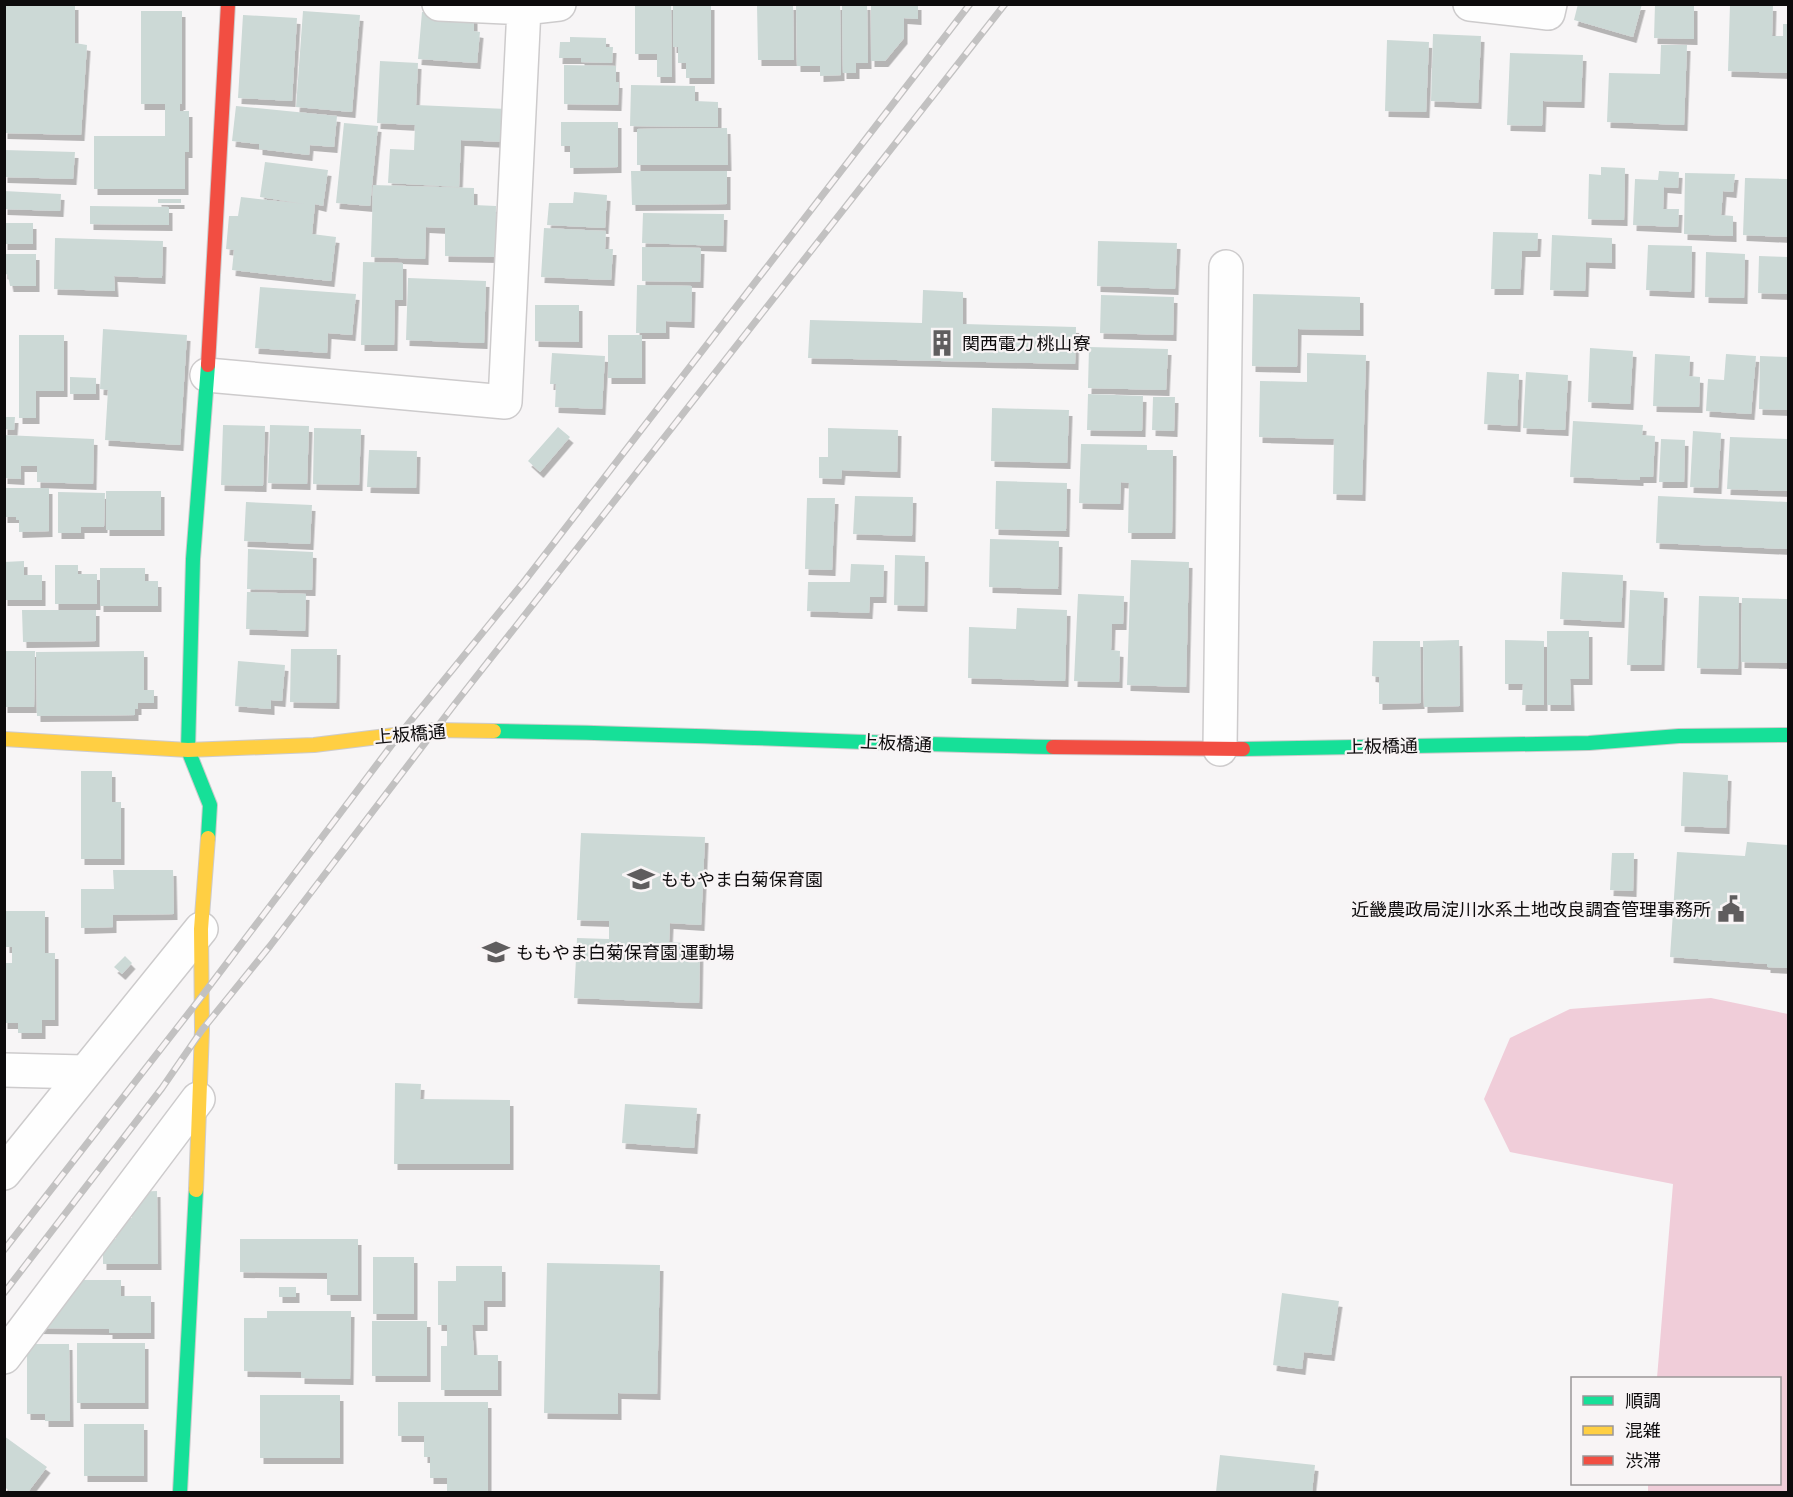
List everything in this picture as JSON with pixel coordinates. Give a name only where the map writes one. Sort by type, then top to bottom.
[{"type":"street","points":[[180,1492],[196,1202],[202,1030],[201,929],[210,805],[188,750],[193,559],[207,375],[228,4]]},
{"type":"street","points":[[440,4],[524,8],[559,4]]},
{"type":"street","points":[[1470,4],[1548,13],[1550,4]]},
{"type":"street","points":[[207,375],[505,402],[524,8]]},
{"type":"street","points":[[1220,749],[1226,267]]},
{"type":"street","name":"上板橋通","points":[[4,739],[188,750],[314,745],[435,730],[663,734],[941,746],[1220,749],[1578,743],[1679,736],[1788,735]]},
{"type":"street","points":[[4,1173],[201,929]]},
{"type":"street","points":[[4,1070],[84,1072]]},
{"type":"street","points":[[4,1357],[198,1099]]},
{"type":"shaded area","points":[[1711,998],[1788,1014],[1788,1492],[1648,1492],[1648,1485],[1781,1485],[1781,1377],[1657,1377],[1673,1184],[1510,1152],[1484,1099],[1510,1038],[1570,1009]]},
{"type":"building","points":[[4,4],[75,4],[75,43],[87,45],[81,135],[4,133]]},
{"type":"building","points":[[635,4],[671,4],[672,77],[657,77],[657,54],[635,54]]},
{"type":"building","points":[[673,4],[711,4],[711,78],[686,78],[686,63],[678,63],[678,47],[673,47]]},
{"type":"building","points":[[757,4],[793,4],[794,60],[758,60]]},
{"type":"building","points":[[796,4],[840,4],[841,75],[820,76],[820,66],[797,66]]},
{"type":"building","points":[[842,4],[867,4],[868,63],[856,63],[856,73],[843,73]]},
{"type":"building","points":[[871,4],[918,4],[918,19],[904,18],[904,38],[885,61],[871,61]]},
{"type":"building","points":[[1578,4],[1642,4],[1633,37],[1574,20]]},
{"type":"building","points":[[1655,4],[1694,5],[1694,39],[1654,38]]},
{"type":"building","points":[[1730,4],[1773,5],[1772,36],[1783,36],[1783,24],[1788,24],[1788,73],[1728,71]]},
{"type":"building","points":[[141,11],[182,11],[182,104],[180,104],[180,111],[189,111],[189,152],[185,152],[185,189],[94,189],[94,136],[165,136],[165,104],[141,104]]},
{"type":"building","points":[[303,11],[360,15],[352,112],[296,107]]},
{"type":"building","points":[[422,12],[474,15],[474,31],[480,32],[477,63],[418,59]]},
{"type":"building","points":[[243,15],[297,18],[292,101],[238,98]]},
{"type":"building","points":[[1433,34],[1481,36],[1478,103],[1431,101]]},
{"type":"building","points":[[570,37],[606,38],[606,47],[613,47],[612,63],[581,62],[581,58],[559,58],[560,42],[570,42]]},
{"type":"building","points":[[1387,40],[1429,42],[1426,112],[1385,111]]},
{"type":"building","points":[[1661,45],[1687,45],[1684,125],[1607,122],[1609,73],[1660,74]]},
{"type":"building","points":[[1510,53],[1583,55],[1581,102],[1543,101],[1542,126],[1507,125]]},
{"type":"building","points":[[380,61],[418,63],[416,105],[507,109],[505,142],[461,140],[459,187],[388,183],[390,149],[414,150],[415,125],[377,123]]},
{"type":"building","points":[[564,65],[616,66],[616,82],[619,82],[618,105],[564,104]]},
{"type":"building","points":[[631,85],[695,86],[695,101],[718,102],[718,127],[630,126]]},
{"type":"building","points":[[236,106],[337,116],[334,147],[310,145],[309,155],[259,149],[259,144],[232,141]]},
{"type":"building","points":[[561,122],[618,122],[618,167],[570,168],[570,146],[561,146]]},
{"type":"building","points":[[344,123],[378,126],[370,206],[336,203]]},
{"type":"building","points":[[727,128],[728,165],[637,165],[637,129]]},
{"type":"building","points":[[4,150],[75,152],[73,179],[4,177]]},
{"type":"building","points":[[265,162],[328,170],[323,206],[315,204],[312,234],[336,237],[331,281],[232,270],[234,250],[226,249],[229,216],[238,216],[241,197],[305,204],[260,197]]},
{"type":"building","points":[[1601,167],[1625,168],[1624,220],[1588,219],[1589,174],[1601,175]]},
{"type":"building","points":[[631,171],[727,171],[727,204],[632,205]]},
{"type":"building","points":[[1659,171],[1679,172],[1678,188],[1664,187],[1663,209],[1679,209],[1678,227],[1633,225],[1635,179],[1658,180]]},
{"type":"building","points":[[1685,173],[1735,174],[1733,192],[1723,191],[1721,215],[1733,216],[1733,236],[1684,234]]},
{"type":"building","points":[[1745,178],[1788,179],[1788,237],[1743,235]]},
{"type":"building","points":[[373,185],[474,188],[474,205],[496,206],[495,257],[445,256],[445,228],[426,227],[425,259],[371,257]]},
{"type":"building","points":[[4,191],[61,194],[60,211],[4,209]]},
{"type":"building","points":[[574,192],[607,195],[605,228],[547,225],[549,203],[573,203]]},
{"type":"building","points":[[158,199],[181,199],[181,203],[158,203]]},
{"type":"building","points":[[90,206],[169,207],[169,225],[90,224]]},
{"type":"building","points":[[643,213],[724,214],[723,246],[642,243]]},
{"type":"building","points":[[4,223],[33,223],[33,244],[4,244]]},
{"type":"building","points":[[544,228],[606,231],[605,249],[613,249],[611,280],[541,277]]},
{"type":"building","points":[[1493,232],[1538,233],[1537,251],[1522,251],[1520,289],[1491,289]]},
{"type":"building","points":[[1552,235],[1612,238],[1612,263],[1586,262],[1585,291],[1550,290]]},
{"type":"building","points":[[55,238],[163,241],[162,278],[114,276],[115,291],[54,289]]},
{"type":"building","points":[[1098,241],[1177,243],[1175,289],[1097,286]]},
{"type":"building","points":[[1648,245],[1692,246],[1691,292],[1646,290]]},
{"type":"building","points":[[642,247],[701,248],[700,282],[642,281]]},
{"type":"building","points":[[1706,252],[1745,254],[1744,298],[1705,297]]},
{"type":"building","points":[[4,254],[36,254],[36,286],[10,286],[8,275],[4,273]]},
{"type":"building","points":[[1759,256],[1788,257],[1788,294],[1758,293]]},
{"type":"building","points":[[363,262],[403,263],[403,300],[395,300],[394,345],[361,345]]},
{"type":"building","points":[[408,278],[486,281],[484,343],[406,340]]},
{"type":"building","points":[[637,285],[692,286],[691,322],[666,321],[666,333],[636,333]]},
{"type":"building","points":[[260,287],[356,294],[352,335],[328,333],[327,353],[255,348]]},
{"type":"building","name":"関西電力 桃山寮","points":[[923,290],[963,292],[963,324],[1076,327],[1075,364],[808,358],[810,320],[922,323]]},
{"type":"building","points":[[1253,294],[1360,297],[1360,330],[1298,329],[1297,367],[1252,366]]},
{"type":"building","points":[[1101,295],[1174,297],[1173,335],[1100,333]]},
{"type":"building","points":[[535,305],[579,305],[579,342],[535,341]]},
{"type":"building","points":[[103,329],[187,335],[180,445],[105,440],[108,390],[100,389]]},
{"type":"building","points":[[19,335],[64,335],[64,391],[36,391],[36,418],[19,418]]},
{"type":"building","points":[[608,335],[642,335],[642,378],[608,378]]},
{"type":"building","points":[[1089,347],[1168,349],[1166,390],[1088,388]]},
{"type":"building","points":[[1590,348],[1633,351],[1630,404],[1588,402]]},
{"type":"building","points":[[552,353],[605,356],[602,409],[555,407],[556,384],[550,384]]},
{"type":"building","points":[[1307,353],[1366,355],[1362,495],[1333,494],[1334,439],[1259,437],[1260,381],[1307,382]]},
{"type":"building","points":[[1655,354],[1690,356],[1689,376],[1700,377],[1699,407],[1653,406]]},
{"type":"building","points":[[1726,354],[1756,356],[1751,414],[1706,411],[1708,379],[1724,380]]},
{"type":"building","points":[[1760,356],[1788,357],[1788,410],[1759,409]]},
{"type":"building","points":[[1487,372],[1519,374],[1517,426],[1484,424]]},
{"type":"building","points":[[1526,372],[1568,375],[1565,430],[1523,428]]},
{"type":"building","points":[[70,377],[96,378],[96,394],[70,394]]},
{"type":"building","points":[[1088,394],[1143,396],[1142,431],[1087,430]]},
{"type":"building","points":[[1153,397],[1175,397],[1174,431],[1152,430]]},
{"type":"building","points":[[992,408],[1069,410],[1067,463],[991,461]]},
{"type":"building","points":[[4,417],[15,417],[14,430],[4,429]]},
{"type":"building","points":[[1573,421],[1643,425],[1642,435],[1655,436],[1653,477],[1640,477],[1640,480],[1570,477]]},
{"type":"building","points":[[223,425],[265,426],[263,486],[221,485]]},
{"type":"building","points":[[270,425],[309,426],[307,484],[268,483]]},
{"type":"building","points":[[558,427],[570,437],[540,472],[528,461]]},
{"type":"building","points":[[314,428],[361,429],[359,485],[313,484]]},
{"type":"building","points":[[828,428],[898,430],[897,472],[842,470],[841,479],[819,478],[819,457],[828,457]]},
{"type":"building","points":[[1693,431],[1721,433],[1718,488],[1690,487]]},
{"type":"building","points":[[4,435],[94,439],[93,484],[37,482],[37,466],[21,466],[21,479],[4,478]]},
{"type":"building","points":[[1730,437],[1788,439],[1788,491],[1727,489]]},
{"type":"building","points":[[1661,439],[1685,440],[1684,482],[1659,482]]},
{"type":"building","points":[[1081,444],[1147,445],[1147,450],[1173,450],[1172,533],[1128,533],[1129,483],[1121,482],[1120,504],[1079,503]]},
{"type":"building","points":[[369,450],[417,451],[416,488],[367,487]]},
{"type":"building","points":[[996,481],[1067,483],[1066,531],[995,529]]},
{"type":"building","points":[[4,488],[49,488],[49,531],[19,532],[19,520],[16,520],[16,517],[4,517]]},
{"type":"building","points":[[106,491],[161,491],[161,530],[106,530]]},
{"type":"building","points":[[58,492],[105,493],[104,527],[81,527],[81,533],[58,533]]},
{"type":"building","points":[[855,496],[913,497],[912,536],[853,534]]},
{"type":"building","points":[[1658,496],[1788,502],[1788,549],[1656,543]]},
{"type":"building","points":[[807,498],[835,498],[832,570],[805,569]]},
{"type":"building","points":[[246,502],[312,505],[310,544],[244,541]]},
{"type":"building","points":[[990,539],[1059,541],[1058,589],[989,587]]},
{"type":"building","points":[[248,549],[313,552],[312,590],[247,589]]},
{"type":"building","points":[[895,555],[925,556],[924,606],[894,605]]},
{"type":"building","points":[[1131,560],[1189,562],[1186,687],[1127,685]]},
{"type":"building","points":[[24,561],[24,575],[42,575],[42,600],[4,600],[4,562]]},
{"type":"building","points":[[851,564],[884,565],[883,597],[870,597],[869,613],[807,611],[808,582],[850,582]]},
{"type":"building","points":[[55,565],[78,565],[78,574],[97,574],[97,604],[55,604]]},
{"type":"building","points":[[100,568],[145,568],[145,581],[158,581],[158,606],[100,606]]},
{"type":"building","points":[[1562,572],[1623,575],[1621,622],[1560,619]]},
{"type":"building","points":[[1630,590],[1664,592],[1661,665],[1627,665]]},
{"type":"building","points":[[247,592],[306,594],[305,631],[246,629]]},
{"type":"building","points":[[1078,594],[1124,596],[1123,624],[1112,624],[1111,650],[1120,651],[1119,682],[1074,681]]},
{"type":"building","points":[[1699,596],[1739,597],[1738,669],[1697,668]]},
{"type":"building","points":[[1742,598],[1788,599],[1788,663],[1741,662]]},
{"type":"building","points":[[1017,608],[1067,610],[1065,681],[968,678],[969,627],[1016,629]]},
{"type":"building","points":[[22,610],[96,610],[96,641],[23,642]]},
{"type":"building","points":[[1547,631],[1589,631],[1589,679],[1570,679],[1571,705],[1547,705]]},
{"type":"building","points":[[1459,640],[1460,706],[1424,707],[1423,641]]},
{"type":"building","points":[[1505,640],[1544,641],[1544,705],[1522,705],[1523,684],[1505,684]]},
{"type":"building","points":[[1373,641],[1420,641],[1421,703],[1379,704],[1379,677],[1372,676]]},
{"type":"building","points":[[291,649],[337,649],[336,703],[290,702]]},
{"type":"building","points":[[4,651],[35,651],[34,707],[4,707]]},
{"type":"building","points":[[144,651],[144,690],[154,690],[154,703],[138,703],[135,715],[37,716],[36,652]]},
{"type":"building","points":[[238,661],[285,665],[282,701],[271,700],[271,709],[235,706]]},
{"type":"building","points":[[81,771],[112,771],[112,802],[121,802],[121,859],[81,859]]},
{"type":"building","points":[[1683,772],[1728,775],[1726,828],[1681,826]]},
{"type":"building","name":"ももやま白菊保育園","points":[[581,833],[705,837],[701,925],[670,923],[669,942],[700,944],[699,1003],[574,998],[577,938],[609,939],[609,921],[577,920]]},
{"type":"building","name":"近畿農政局淀川水系土地改良調査管理事務所","points":[[1747,842],[1788,845],[1788,968],[1767,967],[1767,964],[1670,957],[1677,852],[1745,856]]},
{"type":"building","points":[[1612,853],[1634,853],[1633,891],[1610,890]]},
{"type":"building","points":[[113,870],[173,870],[174,914],[113,915],[113,927],[81,928],[81,889],[114,889]]},
{"type":"building","points":[[6,911],[45,911],[45,953],[55,953],[55,1020],[42,1020],[42,1033],[18,1033],[18,1023],[4,1023],[4,963],[12,963],[12,947],[6,947]]},
{"type":"building","points":[[125,956],[132,963],[122,974],[114,967]]},
{"type":"building","points":[[395,1083],[421,1084],[420,1099],[510,1100],[510,1164],[394,1164]]},
{"type":"building","points":[[625,1104],[697,1108],[694,1148],[622,1143]]},
{"type":"building","points":[[157,1191],[158,1264],[103,1264],[103,1239],[116,1239],[115,1218],[132,1218],[132,1192]]},
{"type":"building","points":[[240,1239],[358,1239],[358,1295],[327,1295],[327,1273],[240,1272]]},
{"type":"building","points":[[373,1257],[414,1257],[414,1314],[373,1314]]},
{"type":"building","points":[[547,1263],[660,1265],[657,1394],[618,1393],[618,1414],[544,1413]]},
{"type":"building","points":[[456,1266],[502,1266],[502,1301],[484,1301],[484,1325],[472,1325],[474,1355],[498,1355],[498,1390],[441,1390],[441,1346],[447,1346],[447,1325],[438,1325],[438,1281],[456,1281]]},
{"type":"building","points":[[72,1280],[121,1280],[121,1296],[151,1296],[151,1333],[109,1333],[109,1329],[36,1328]]},
{"type":"building","points":[[279,1287],[296,1287],[296,1297],[279,1297]]},
{"type":"building","points":[[1282,1293],[1339,1301],[1331,1355],[1304,1352],[1302,1369],[1273,1365]]},
{"type":"building","points":[[267,1311],[351,1311],[350,1379],[301,1378],[301,1372],[244,1371],[244,1318],[267,1318]]},
{"type":"building","points":[[372,1321],[427,1321],[427,1376],[372,1376]]},
{"type":"building","points":[[77,1343],[145,1343],[145,1403],[77,1403]]},
{"type":"building","points":[[27,1344],[69,1344],[70,1421],[45,1421],[45,1414],[27,1414]]},
{"type":"building","points":[[260,1395],[340,1395],[340,1458],[260,1458]]},
{"type":"building","points":[[398,1402],[488,1402],[488,1492],[447,1492],[447,1478],[430,1478],[430,1457],[424,1457],[424,1436],[398,1436]]},
{"type":"building","points":[[84,1424],[144,1424],[144,1476],[84,1476]]},
{"type":"building","points":[[4,1436],[47,1467],[28,1492],[12,1492],[4,1487]]},
{"type":"building","points":[[1220,1455],[1315,1465],[1312,1492],[1216,1492]]},
{"type":"railway","points":[[4,1250],[202,996],[400,734],[523,583],[970,4]]},
{"type":"railway","points":[[4,1293],[162,1088],[202,1030],[270,946],[454,705],[1005,4]]},
{"type":"traffic: fast","points":[[208,365],[193,559],[188,750],[210,805],[208,838]]},
{"type":"traffic: fast","points":[[494,731],[1053,747]]},
{"type":"traffic: fast","points":[[1243,749],[1589,743],[1679,736],[1788,735]]},
{"type":"traffic: fast","points":[[180,1492],[196,1190]]},
{"type":"traffic: slow","points":[[4,739],[188,750],[314,745],[435,730],[494,731]]},
{"type":"traffic: slow","points":[[196,1190],[202,1030],[201,929],[208,838]]},
{"type":"traffic: jam","points":[[208,365],[228,4]]},
{"type":"traffic: jam","points":[[1053,747],[1243,749]]},
{"type":"place","name":"関西電力 桃山寮","points":[[942,343]]},
{"type":"place","name":"ももやま白菊保育園","points":[[641,879]]},
{"type":"place","name":"近畿農政局淀川水系土地改良調査管理事務所","points":[[1731,909]]},
{"type":"place","name":"ももやま白菊保育園 運動場","points":[[496,952]]}]
